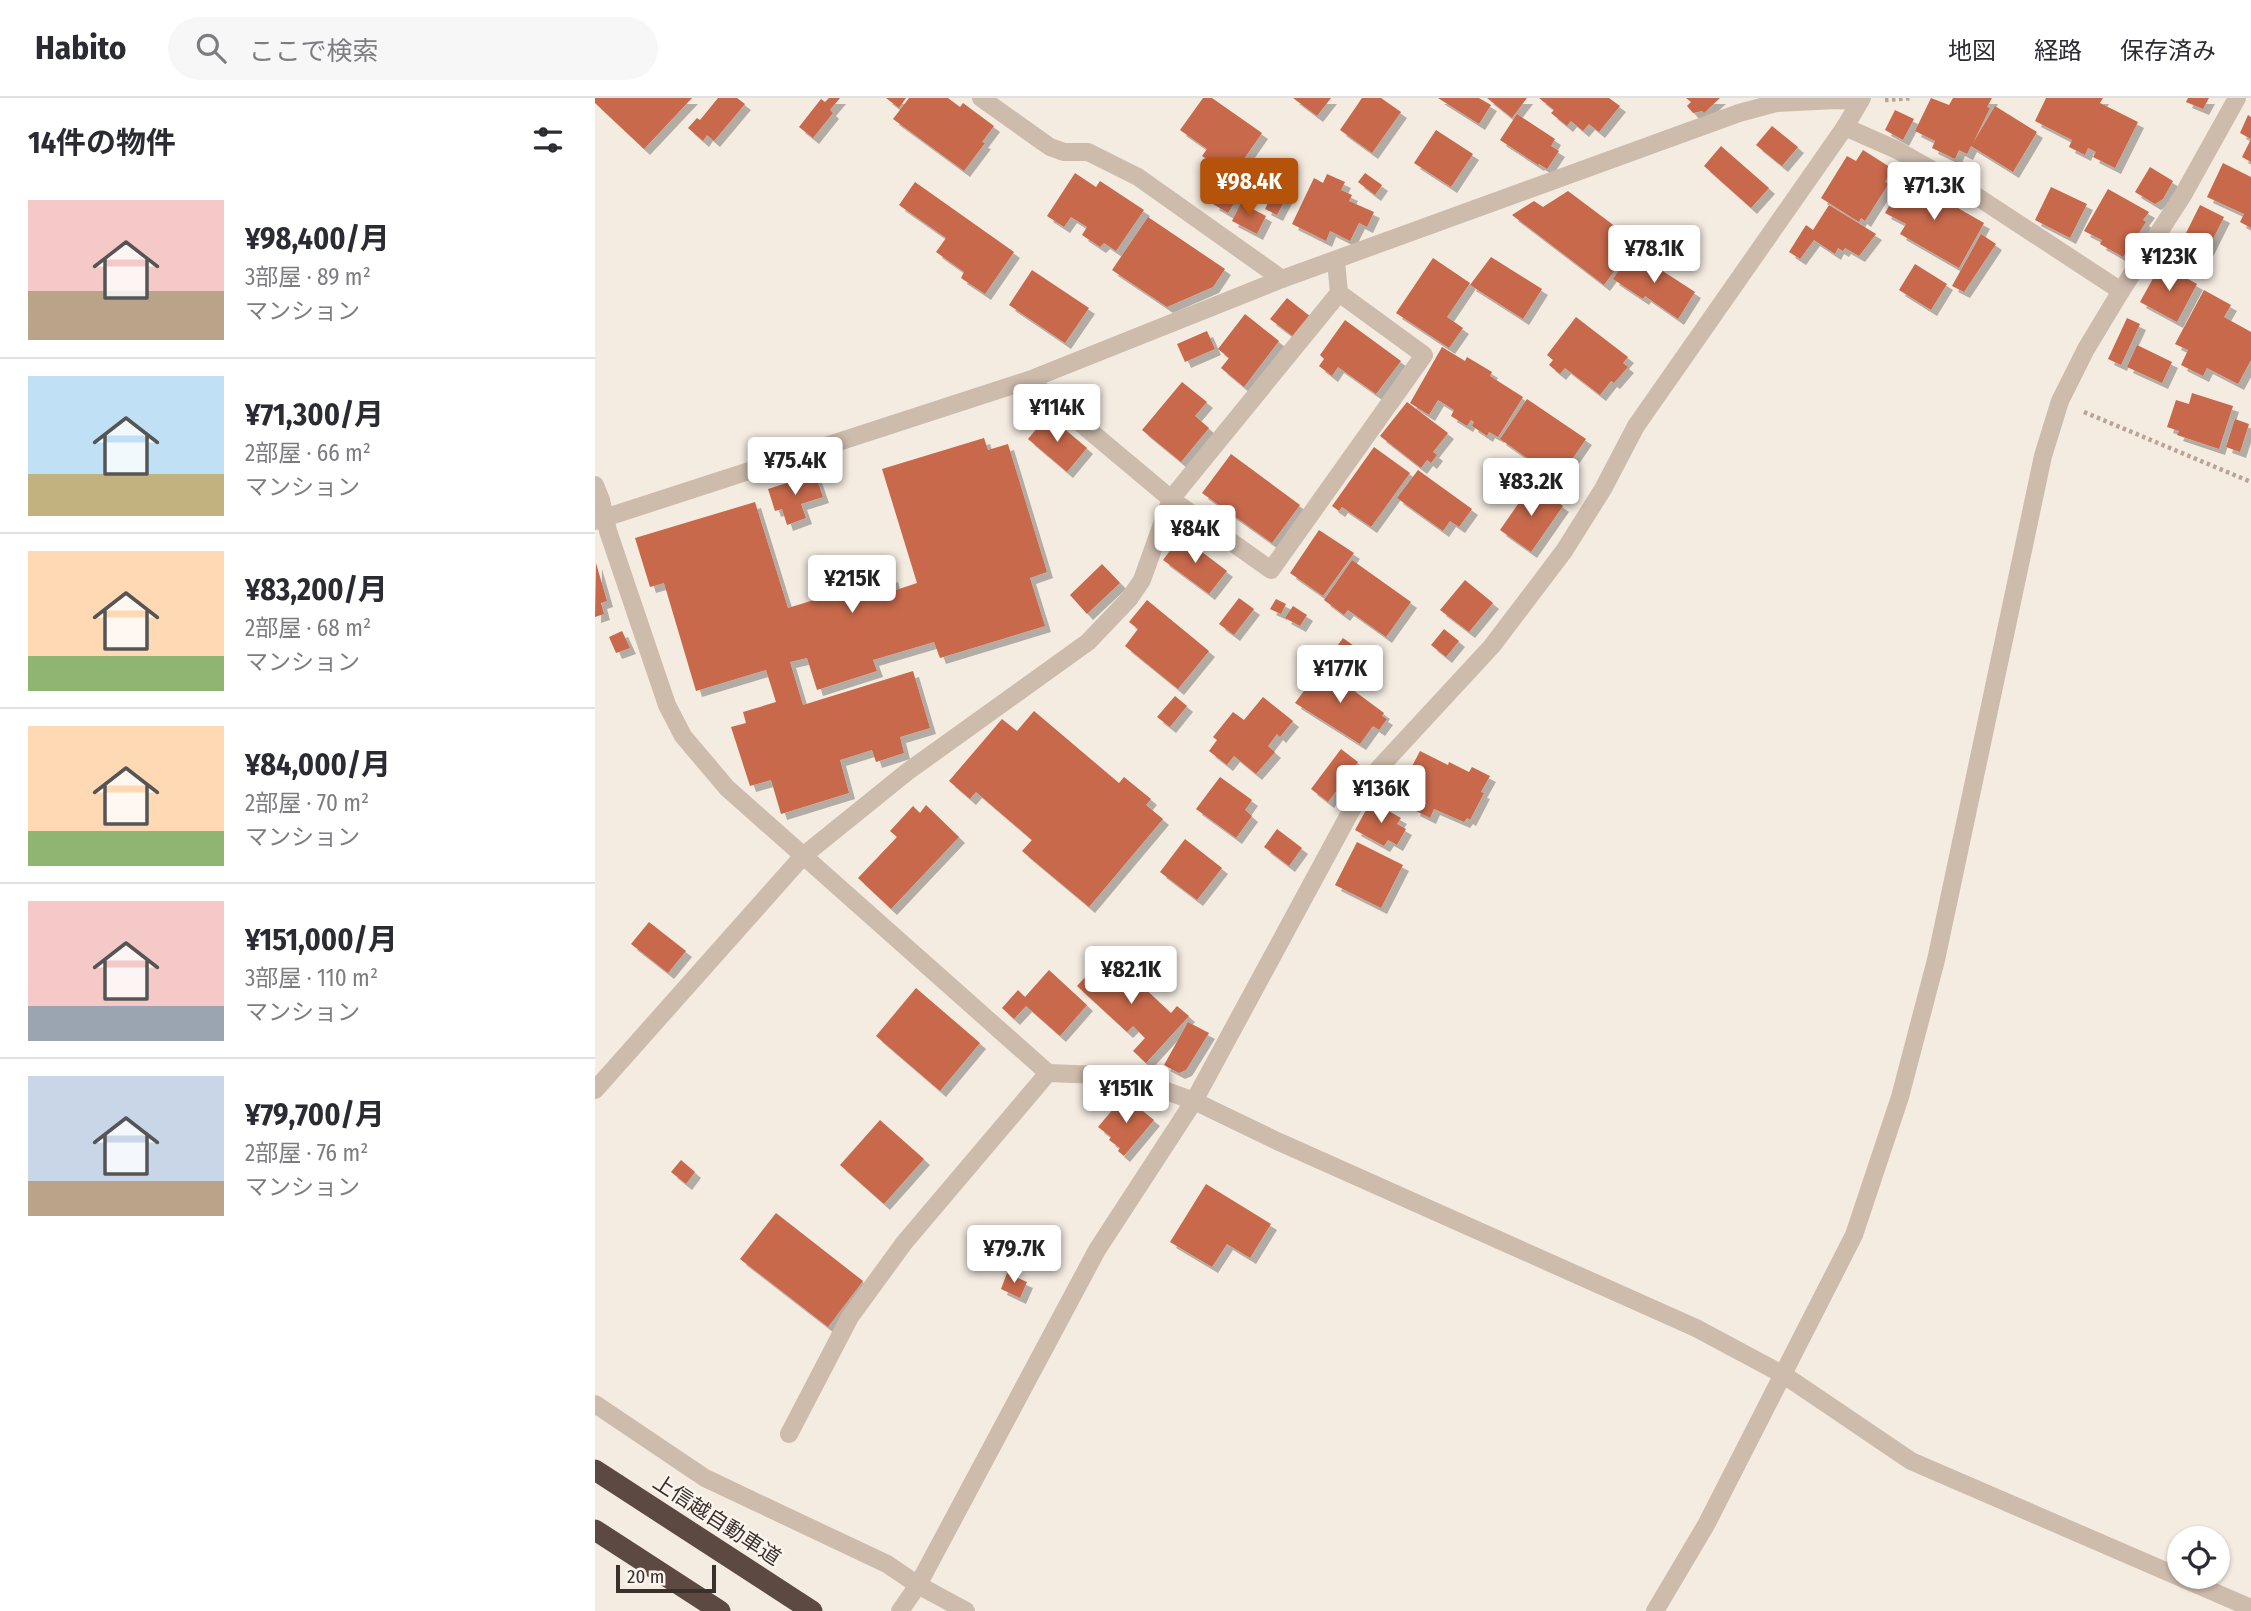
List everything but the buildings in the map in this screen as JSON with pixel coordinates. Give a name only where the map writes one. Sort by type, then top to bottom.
[{"type":"highway","name":"上信越自動車道","points":[[595,1470],[813,1611]]},
{"type":"highway","points":[[595,1530],[720,1611]]},
{"type":"street","points":[[981,98],[1050,148],[1064,152],[1088,152],[1138,177],[1282,279]]},
{"type":"street","points":[[1655,1611],[1706,1525],[1854,1235],[1900,1097],[1936,960],[2043,456],[2060,401],[2087,349],[2183,195],[2237,98]]},
{"type":"street","points":[[900,1611],[918,1585],[1097,1250],[1193,1101],[1358,798],[1380,766],[1492,646],[1564,551],[1603,489],[1636,426],[1845,127],[1861,99]]},
{"type":"street","points":[[600,520],[1029,380],[1282,279],[1739,113],[1776,103],[1861,99]]},
{"type":"street","points":[[1845,127],[1897,150],[1961,186],[2121,291]]},
{"type":"street","points":[[595,1090],[803,856],[907,772],[1089,642],[1129,599],[1142,580],[1171,499],[1339,293],[1336,261]]},
{"type":"street","points":[[1029,380],[1171,499],[1271,570],[1424,355],[1339,293]]},
{"type":"street","points":[[595,485],[600,520],[608,531],[667,705],[683,736],[727,788],[1048,1073],[1125,1076],[1193,1101],[1696,1328],[1784,1375],[1911,1461],[2251,1608]]},
{"type":"street","points":[[789,1434],[850,1317],[904,1243],[1048,1073]]},
{"type":"street","points":[[595,1404],[705,1478],[887,1564],[918,1585],[966,1611]]},
{"type":"path","points":[[2060,401],[2251,482]]}]
